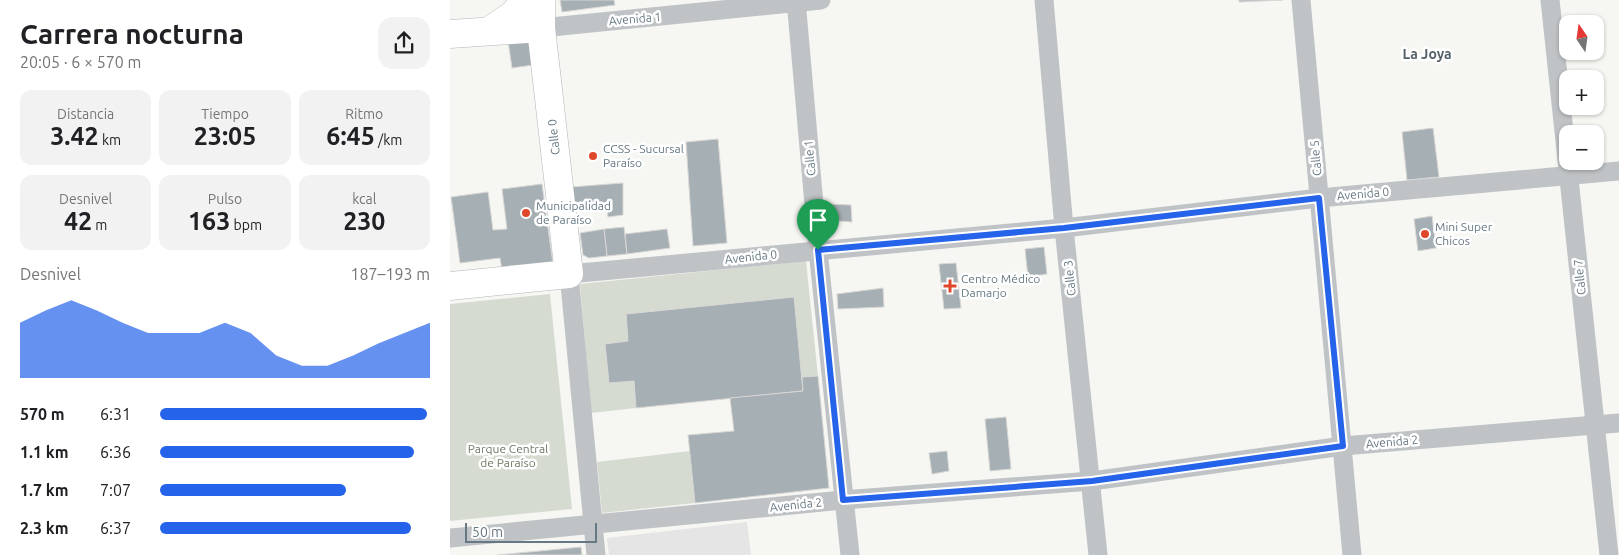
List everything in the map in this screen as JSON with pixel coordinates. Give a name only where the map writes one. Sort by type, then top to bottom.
[{"type":"main road","points":[[489,31],[513,14],[524,0]]},
{"type":"main road","name":"Calle 0","points":[[541,0],[541,28],[569,274]]},
{"type":"main road","name":"Avenida 1","points":[[450,34],[541,28]]},
{"type":"main road","name":"Avenida 0","points":[[450,286],[569,274]]},
{"type":"street","name":"Avenida 1","points":[[541,28],[821,0]]},
{"type":"street","name":"Calle 3","points":[[1044,0],[1064,228],[1092,481],[1098,555]]},
{"type":"street","name":"Calle 5","points":[[1302,0],[1352,555]]},
{"type":"street","name":"Calle 7","points":[[1550,0],[1609,555]]},
{"type":"street","name":"Calle 1","points":[[796,2],[818,250],[850,555]]},
{"type":"street","name":"Avenida 0","points":[[569,274],[1064,228],[1319,198],[1619,171]]},
{"type":"street","points":[[569,274],[596,555]]},
{"type":"street","name":"Avenida 2","points":[[450,538],[843,500],[1092,481],[1343,446],[1619,423]]},
{"type":"shaded area","points":[[747,522],[751,555],[609,555],[607,538]]},
{"type":"green space","points":[[806,261],[818,376],[802,377],[793,297],[626,314],[628,341],[605,344],[609,383],[634,381],[636,408],[591,413],[580,284]]},
{"type":"green space","name":"Parque Central de Paraíso","points":[[550,294],[572,509],[450,521],[450,304]]},
{"type":"green space","points":[[690,451],[695,503],[602,513],[597,462]]},
{"type":"building","points":[[560,0],[614,0],[615,5],[562,12]]},
{"type":"building","points":[[1239,0],[1283,0],[1239,2]]},
{"type":"building","points":[[528,39],[533,65],[512,68],[508,41]]},
{"type":"building","points":[[1433,128],[1439,177],[1407,180],[1402,132]]},
{"type":"building","points":[[718,139],[727,243],[693,246],[686,142]]},
{"type":"building","points":[[623,183],[623,215],[608,217],[607,209],[574,211],[571,187]]},
{"type":"building","name":"Municipalidad de Paraíso","points":[[542,184],[553,264],[502,270],[500,258],[460,263],[451,197],[488,192],[493,230],[507,229],[502,189]]},
{"type":"building","points":[[827,204],[851,205],[852,222],[828,220]]},
{"type":"building","name":"Mini Super Chicos","points":[[1432,216],[1436,248],[1418,251],[1414,219]]},
{"type":"building","points":[[624,227],[627,254],[607,256],[604,229]]},
{"type":"building","points":[[604,229],[607,256],[589,258],[583,255],[580,233]]},
{"type":"building","points":[[667,229],[670,248],[627,254],[625,234]]},
{"type":"building","points":[[1044,247],[1047,274],[1028,277],[1025,249]]},
{"type":"building","name":"Centro Médico Damarjo","points":[[956,263],[961,308],[944,309],[939,264]]},
{"type":"building","points":[[883,288],[884,307],[838,309],[837,294]]},
{"type":"building","points":[[794,297],[803,391],[636,408],[634,381],[609,383],[605,344],[628,341],[626,314]]},
{"type":"building","points":[[818,376],[829,488],[695,503],[688,435],[734,431],[730,398],[803,391],[802,377]]},
{"type":"building","points":[[1006,417],[1011,469],[990,471],[985,419]]},
{"type":"building","points":[[947,451],[949,471],[932,474],[929,453]]},
{"type":"building","points":[[581,547],[582,555],[497,555]]},
{"type":"place","name":"CCSS - Sucursal Paraíso","points":[[593,156]]},
{"type":"place","name":"Municipalidad de Paraíso","points":[[526,213]]},
{"type":"place","name":"Mini Super Chicos","points":[[1425,234]]},
{"type":"place","name":"Centro Médico Damarjo","points":[[950,286]]},
{"type":"district","name":"La Joya","points":[[1427,54]]},
{"type":"route","points":[[1319,198],[1343,446],[1092,481],[843,500],[818,250],[1064,228],[1319,198]]}]
